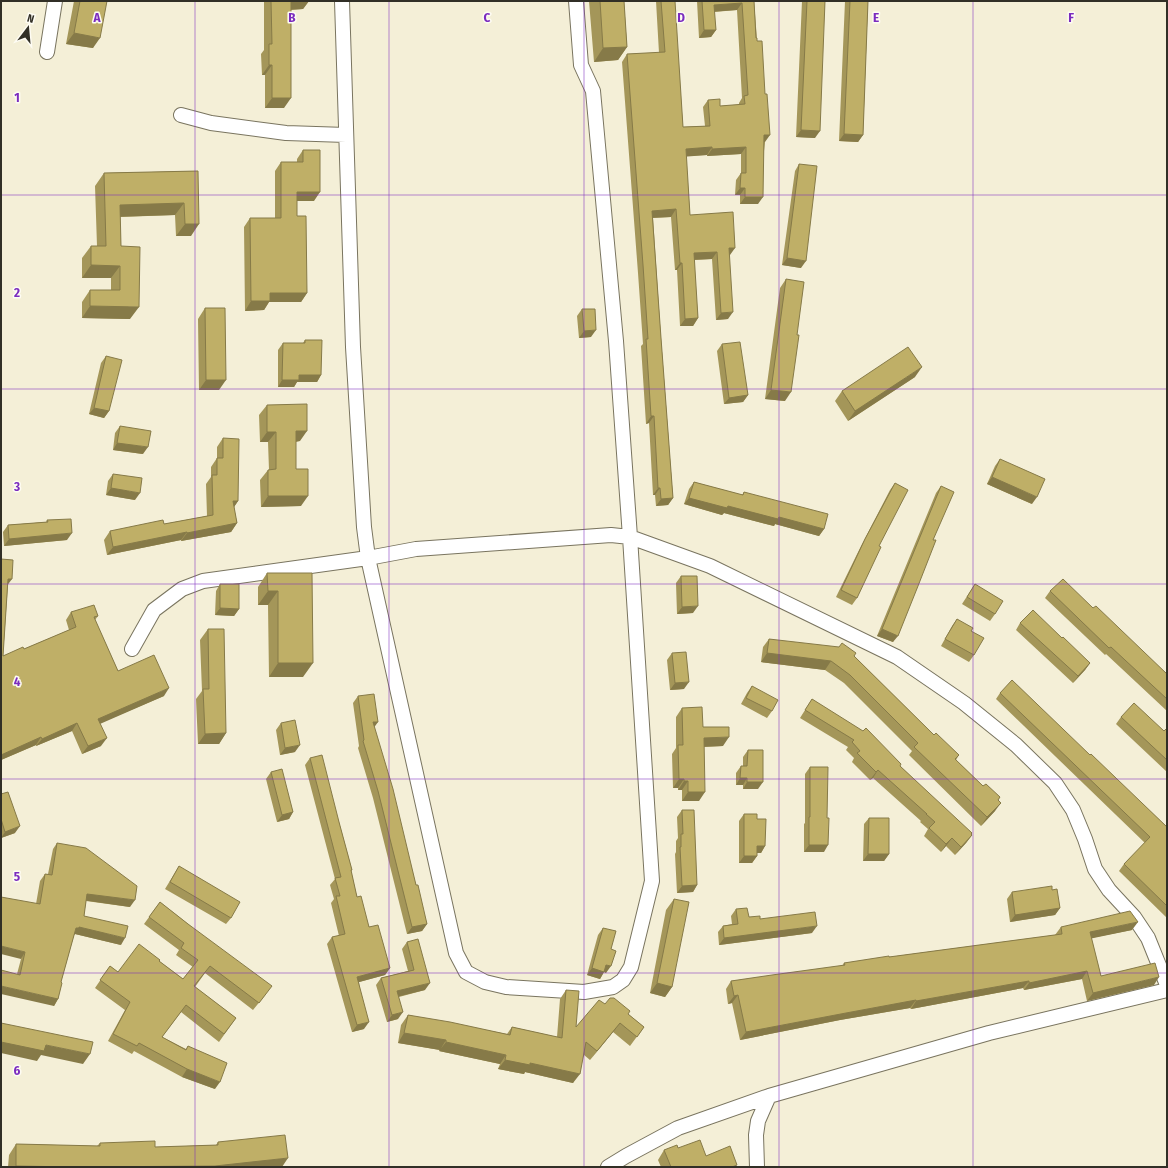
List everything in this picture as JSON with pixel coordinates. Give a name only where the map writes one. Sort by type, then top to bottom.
[{"type":"street","points":[[46,52],[55,1]]},
{"type":"street","points":[[342,1],[354,355],[364,527],[368,558],[456,953],[466,972],[485,982],[506,987],[584,992],[613,987],[623,980],[631,967],[652,881],[616,341],[593,91],[581,65],[576,1]]},
{"type":"street","points":[[181,115],[211,123],[286,133],[346,135]]},
{"type":"street","points":[[132,649],[154,610],[182,589],[203,581],[368,558],[416,549],[611,536],[630,538],[710,566],[897,657],[964,703],[1016,745],[1055,783],[1072,810],[1085,839],[1095,869],[1109,890],[1134,917],[1148,938],[1167,984]]},
{"type":"street","points":[[608,1167],[678,1128],[768,1096],[989,1034],[1167,990]]},
{"type":"street","points":[[757,1167],[756,1135],[758,1121],[768,1096]]},
{"type":"building","points":[[80,1],[107,1],[100,38],[74,33]]},
{"type":"building","points":[[271,1],[291,1],[291,98],[272,98],[272,65],[269,65],[269,44],[272,44]]},
{"type":"building","points":[[600,1],[624,1],[627,47],[603,48]]},
{"type":"building","points":[[661,1],[675,1],[683,127],[710,126],[708,100],[720,99],[720,106],[745,104],[744,96],[748,95],[742,3],[714,5],[716,30],[704,30],[702,1],[754,1],[756,38],[757,41],[762,41],[765,94],[767,94],[770,135],[764,135],[763,197],[745,197],[745,188],[740,188],[741,173],[746,173],[746,147],[686,149],[690,215],[733,212],[735,248],[729,248],[733,312],[721,313],[717,252],[694,253],[698,318],[685,319],[682,263],[680,263],[676,209],[652,211],[673,498],[661,499],[660,488],[658,488],[654,416],[651,416],[646,339],[648,339],[627,54],[665,52]]},
{"type":"building","points":[[807,1],[825,1],[820,131],[801,130]]},
{"type":"building","points":[[850,1],[868,1],[863,135],[844,134]]},
{"type":"building","points":[[303,150],[320,150],[320,192],[297,192],[297,216],[306,216],[307,293],[270,293],[270,301],[251,301],[250,218],[281,218],[281,162],[303,162]]},
{"type":"building","points":[[799,164],[817,166],[806,261],[787,258]]},
{"type":"building","points":[[198,171],[199,224],[185,224],[184,203],[120,205],[121,246],[140,247],[139,307],[90,306],[90,290],[120,290],[120,266],[91,265],[91,246],[106,246],[104,173]]},
{"type":"building","points":[[786,279],[804,282],[797,335],[799,335],[791,392],[771,390]]},
{"type":"building","points":[[205,308],[225,308],[226,380],[206,380]]},
{"type":"building","points":[[582,309],[595,309],[596,330],[584,331]]},
{"type":"building","points":[[305,340],[322,340],[321,375],[299,375],[299,380],[282,380],[283,343],[305,343]]},
{"type":"building","points":[[740,342],[748,395],[729,398],[722,344]]},
{"type":"building","points":[[908,347],[922,367],[855,411],[842,391]]},
{"type":"building","points":[[106,356],[122,360],[109,411],[94,408]]},
{"type":"building","points":[[307,404],[307,431],[296,431],[296,469],[308,469],[308,496],[268,496],[268,470],[276,469],[276,432],[267,432],[267,405]]},
{"type":"building","points":[[120,426],[151,431],[148,447],[117,443]]},
{"type":"building","points":[[223,438],[239,439],[238,501],[233,501],[237,523],[113,547],[110,531],[163,520],[164,524],[213,515],[212,475],[217,475],[217,458],[223,458]]},
{"type":"building","points":[[1000,459],[1045,479],[1037,497],[992,477]]},
{"type":"building","points":[[113,474],[142,478],[140,493],[111,488]]},
{"type":"building","points":[[694,482],[743,495],[744,492],[828,514],[824,529],[779,517],[778,519],[689,498]]},
{"type":"building","points":[[895,483],[908,490],[879,546],[881,547],[857,598],[841,590],[865,539]]},
{"type":"building","points":[[941,486],[954,492],[933,540],[936,540],[898,636],[882,629]]},
{"type":"building","points":[[71,519],[72,533],[9,539],[8,525],[48,522],[47,520]]},
{"type":"building","points":[[1,559],[13,560],[12,579],[8,579],[3,656],[23,647],[24,649],[76,627],[71,612],[94,605],[98,616],[94,617],[118,671],[154,655],[169,688],[98,719],[107,738],[88,746],[77,723],[1,755]]},
{"type":"building","points":[[267,573],[312,573],[313,663],[278,663],[278,591],[268,591]]},
{"type":"building","points":[[681,576],[697,576],[698,606],[682,607]]},
{"type":"building","points":[[1063,579],[1093,608],[1096,606],[1167,674],[1167,699],[1111,647],[1109,648],[1050,591]]},
{"type":"building","points":[[220,584],[239,584],[239,609],[220,608]]},
{"type":"building","points":[[975,584],[1003,601],[995,614],[967,597]]},
{"type":"building","points":[[1033,610],[1090,663],[1078,676],[1020,623]]},
{"type":"building","points":[[957,619],[973,628],[971,631],[984,638],[974,655],[945,639]]},
{"type":"building","points":[[208,629],[224,629],[226,733],[205,734],[203,689],[209,689]]},
{"type":"building","points":[[769,639],[839,647],[842,643],[856,653],[854,656],[934,735],[936,733],[959,755],[955,759],[983,786],[986,784],[1000,797],[998,800],[1001,803],[987,817],[914,747],[918,743],[850,675],[831,661],[767,653]]},
{"type":"building","points":[[686,652],[689,682],[675,683],[672,653]]},
{"type":"building","points":[[1012,680],[1167,827],[1167,906],[1124,864],[1150,837],[1000,693]]},
{"type":"building","points":[[752,686],[778,700],[772,711],[746,698]]},
{"type":"building","points":[[374,694],[378,722],[373,722],[393,789],[427,924],[412,927],[378,791],[363,741],[358,696]]},
{"type":"building","points":[[812,699],[863,731],[866,728],[901,764],[900,766],[972,833],[972,835],[961,847],[952,838],[946,844],[929,828],[935,822],[878,770],[876,772],[857,753],[860,751],[852,742],[854,740],[805,710]]},
{"type":"building","points":[[1134,703],[1164,731],[1166,729],[1167,730],[1167,760],[1121,717]]},
{"type":"building","points":[[702,707],[703,727],[729,727],[729,737],[704,738],[705,792],[688,792],[688,781],[679,779],[678,745],[683,745],[682,708]]},
{"type":"building","points":[[295,720],[300,745],[285,748],[281,723]]},
{"type":"building","points":[[748,750],[763,750],[763,782],[747,782],[747,778],[740,778],[741,766],[747,766]]},
{"type":"building","points":[[322,755],[352,870],[357,897],[361,896],[369,927],[378,925],[390,968],[357,977],[369,1022],[357,1025],[332,937],[345,934],[336,896],[340,896],[335,878],[341,877],[310,758]]},
{"type":"building","points":[[810,767],[828,767],[828,845],[809,845]]},
{"type":"building","points":[[282,769],[293,812],[282,815],[271,772]]},
{"type":"building","points":[[8,792],[20,826],[5,832],[1,819],[1,794]]},
{"type":"building","points":[[682,810],[694,810],[697,885],[682,886],[680,847],[681,834],[683,834]]},
{"type":"building","points":[[744,814],[757,814],[757,819],[766,819],[765,846],[757,846],[757,856],[744,856]]},
{"type":"building","points":[[869,818],[889,818],[889,854],[868,854]]},
{"type":"building","points":[[57,843],[86,848],[137,886],[135,900],[87,894],[84,916],[128,926],[125,938],[79,927],[76,928],[61,982],[58,999],[1,986],[1,970],[20,975],[25,952],[1,946],[1,897],[40,904],[45,874],[52,875]]},
{"type":"building","points":[[179,866],[240,902],[231,918],[170,882]]},
{"type":"building","points":[[1052,886],[1052,890],[1057,889],[1060,908],[1015,915],[1012,892]]},
{"type":"building","points":[[674,899],[689,902],[672,987],[657,983]]},
{"type":"building","points":[[160,902],[272,986],[259,1003],[210,966],[194,986],[236,1018],[224,1034],[186,1005],[162,1037],[186,1050],[188,1046],[227,1063],[220,1082],[187,1069],[139,1043],[137,1046],[113,1034],[130,1002],[100,980],[110,966],[118,972],[139,944],[183,979],[198,960],[181,948],[184,943],[149,917]]},
{"type":"building","points":[[747,908],[749,917],[760,916],[760,919],[815,912],[817,926],[724,938],[723,926],[738,924],[736,909]]},
{"type":"building","points":[[1130,911],[1138,922],[1090,932],[1101,976],[1155,963],[1159,977],[1093,993],[1087,971],[1029,983],[1029,981],[916,1000],[746,1032],[738,995],[734,996],[731,981],[845,965],[844,963],[889,956],[1062,934],[1061,927]]},
{"type":"building","points":[[603,928],[616,931],[611,949],[616,951],[611,966],[606,965],[604,972],[592,968]]},
{"type":"building","points":[[418,939],[430,983],[397,991],[403,1012],[392,1015],[381,978],[414,970],[407,942]]},
{"type":"building","points":[[566,990],[579,991],[576,1027],[599,1000],[605,1004],[610,998],[614,998],[630,1011],[628,1014],[644,1027],[637,1037],[620,1023],[597,1051],[586,1042],[580,1074],[530,1063],[530,1065],[505,1060],[506,1055],[446,1042],[446,1040],[404,1033],[408,1015],[450,1022],[510,1035],[512,1027],[562,1038]]},
{"type":"building","points":[[1,1023],[93,1042],[90,1054],[46,1045],[44,1051],[1,1042]]},
{"type":"building","points":[[285,1135],[288,1158],[215,1166],[16,1166],[16,1144],[100,1146],[100,1143],[155,1141],[155,1147],[218,1145],[218,1142]]},
{"type":"building","points":[[700,1140],[706,1156],[730,1146],[737,1165],[732,1167],[671,1167],[664,1150],[677,1145],[678,1148]]}]
